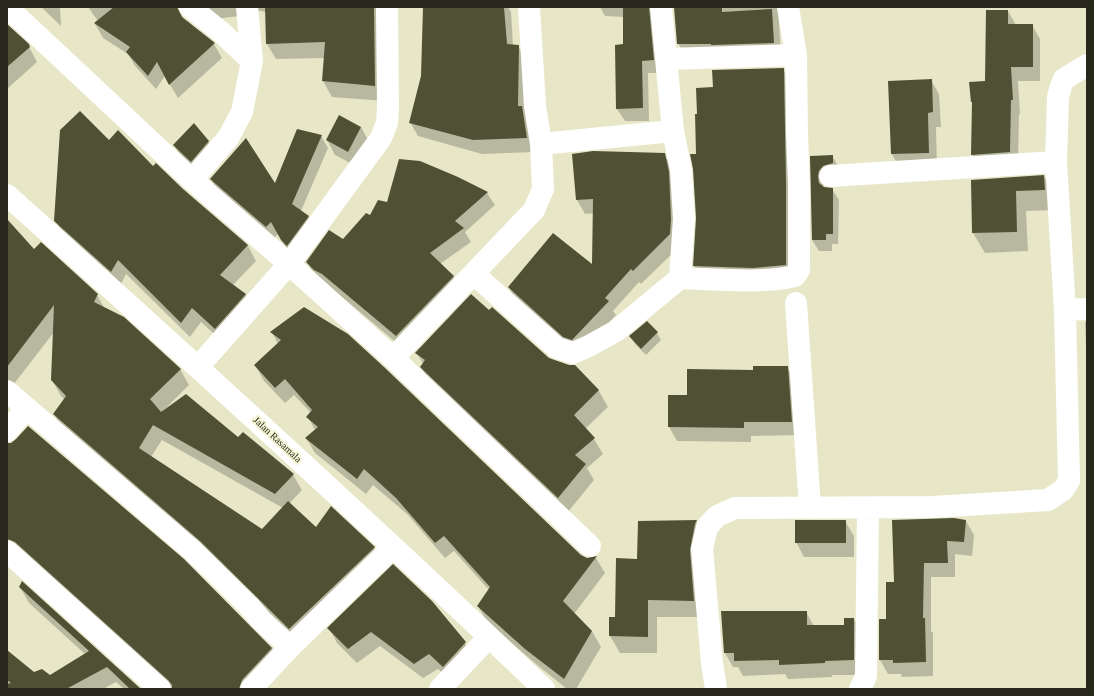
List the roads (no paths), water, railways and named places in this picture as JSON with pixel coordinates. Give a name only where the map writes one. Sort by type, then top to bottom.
[{"type":"street","points":[[7,7],[192,180],[289,264],[393,358],[590,546]]},
{"type":"street","points":[[190,7],[221,32],[252,61]]},
{"type":"street","points":[[192,180],[228,138],[242,112],[252,61],[247,7]]},
{"type":"street","points":[[198,367],[289,264],[381,138],[387,123],[389,88],[387,7]]},
{"type":"street","points":[[393,358],[534,210],[543,189],[541,144],[535,106],[529,7]]},
{"type":"street","points":[[661,7],[673,131],[681,170],[684,219],[680,278]]},
{"type":"street","points":[[474,274],[557,348],[573,352],[589,346],[616,331],[680,278],[757,280],[795,276],[799,270],[796,55],[788,7]]},
{"type":"street","points":[[666,59],[796,55]]},
{"type":"street","points":[[716,689],[712,663],[702,549],[707,527],[717,516],[735,508],[933,507],[1048,500],[1064,490],[1069,481],[1070,469],[1065,310],[1056,162],[1058,97],[1060,86],[1064,79],[1087,65]]},
{"type":"street","points":[[541,144],[673,131]]},
{"type":"street","points":[[830,176],[1056,162]]},
{"type":"street","name":"Jalan Rasamala","points":[[7,195],[198,367],[544,689]]},
{"type":"street","points":[[796,303],[810,508]]},
{"type":"street","points":[[1065,310],[1087,309]]},
{"type":"street","points":[[7,390],[192,550],[249,606],[262,621],[290,647]]},
{"type":"street","points":[[7,431],[27,408]]},
{"type":"street","points":[[860,689],[866,676],[868,508]]},
{"type":"street","points":[[251,689],[290,647],[393,547]]},
{"type":"street","points":[[7,551],[160,689]]},
{"type":"street","points":[[440,689],[489,637]]}]
